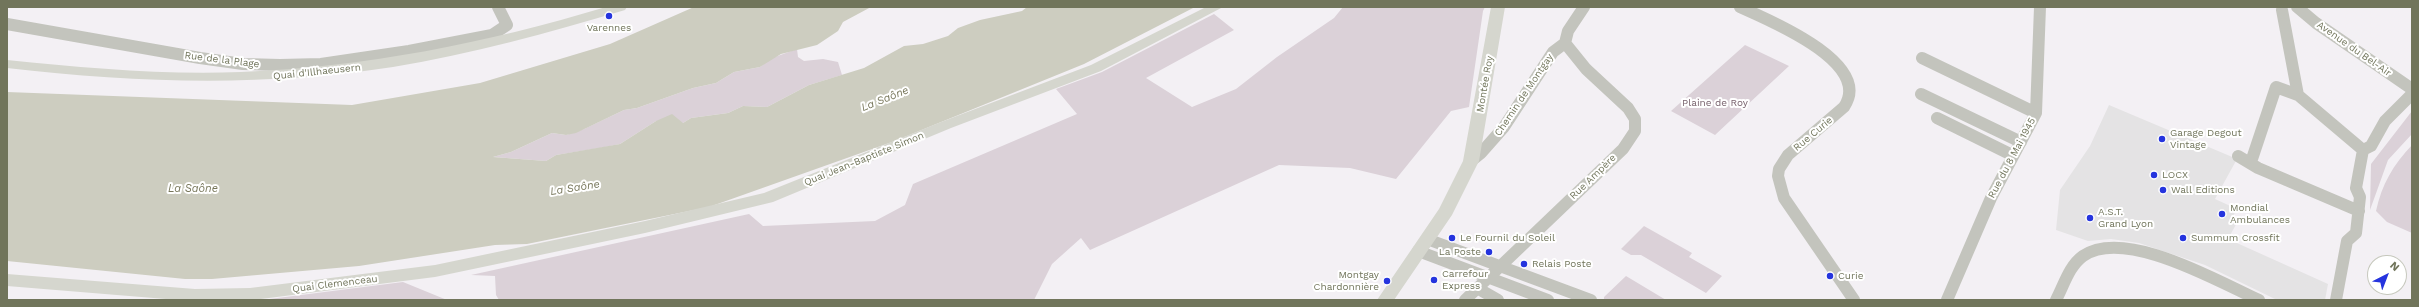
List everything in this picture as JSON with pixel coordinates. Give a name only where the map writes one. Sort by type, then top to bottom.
[{"type":"main road","name":"Quai d'Illhaeusern","points":[[7,64],[92,74],[171,78],[234,78],[300,74],[381,64],[486,45],[549,29],[620,7]]},
{"type":"main road","name":"Quai Jean-Baptiste Simon","points":[[494,259],[768,198],[946,126],[1096,68],[1216,7]]},
{"type":"main road","name":"Montée Roy","points":[[1385,300],[1446,211],[1471,161],[1498,7]]},
{"type":"main road","name":"Quai Clemenceau","points":[[7,280],[195,295],[229,296],[435,271],[494,259]]},
{"type":"street","name":"Rue de la Plage","points":[[7,24],[200,58],[243,64],[321,64],[409,51],[492,35],[507,25],[498,7]]},
{"type":"street","name":"Chemin de Montgay","points":[[1471,161],[1480,156],[1497,136],[1553,52],[1565,43],[1568,31],[1584,7]]},
{"type":"street","name":"Rue Curie","points":[[1740,7],[1822,50],[1836,61],[1850,85],[1849,97],[1838,114],[1789,154],[1779,169],[1784,198],[1854,300]]},
{"type":"street","name":"Rue du 8 Mai 1945","points":[[1947,300],[2012,155],[2036,113],[2038,96],[2040,7]]},
{"type":"street","name":"Avenue du Bel-Air","points":[[2297,7],[2316,23],[2412,89]]},
{"type":"street","points":[[2282,10],[2298,95]]},
{"type":"street","name":"Rue Ampère","points":[[1465,300],[1623,149],[1635,131],[1634,119],[1628,108],[1586,69],[1565,43]]},
{"type":"street","points":[[1922,58],[2036,113]]},
{"type":"street","points":[[2251,162],[2276,87],[2298,95],[2363,150]]},
{"type":"street","points":[[1921,94],[2020,142]]},
{"type":"street","points":[[2363,150],[2371,146],[2385,121],[2412,94]]},
{"type":"street","points":[[1937,118],[2012,155]]},
{"type":"street","points":[[2336,300],[2347,241],[2356,233],[2360,197],[2356,188],[2363,150]]},
{"type":"street","points":[[2238,156],[2251,162],[2258,168],[2359,211]]},
{"type":"street","points":[[1423,245],[1500,266],[1591,300]]},
{"type":"street","points":[[1423,245],[1488,278],[1548,300]]},
{"type":"street","points":[[2056,300],[2074,265],[2082,257],[2094,252],[2113,248],[2140,251],[2162,256],[2259,300]]},
{"type":"street","points":[[1478,288],[1498,300]]},
{"type":"shaded area","points":[[2109,105],[2237,159],[2215,199],[2237,209],[2233,216],[2239,219],[2228,239],[2328,284],[2325,300],[2277,300],[2205,265],[2139,243],[2111,239],[2088,241],[2056,230],[2060,190],[2090,146]]},
{"type":"green space","points":[[1343,7],[1485,7],[1483,11],[1469,107],[1451,111],[1396,179],[1350,168],[1279,165],[1090,250],[1081,238],[1052,264],[1034,300],[499,300],[496,295],[495,276],[471,275],[749,214],[763,226],[875,221],[905,205],[913,184],[1077,114],[1056,89],[1102,72],[1214,14],[1234,30],[1146,78],[1192,107],[1236,89],[1277,57],[1334,18]]},
{"type":"green space","name":"Plaine de Roy","points":[[1745,45],[1789,66],[1715,135],[1671,111]]},
{"type":"green space","points":[[797,49],[798,57],[804,61],[823,59],[838,62],[842,75],[809,85],[767,107],[743,106],[728,113],[691,118],[683,123],[656,121],[620,144],[556,155],[546,161],[493,157],[511,152],[552,133],[566,135],[584,129],[624,110],[637,108],[693,88],[716,83],[734,72],[760,67],[772,58]]},
{"type":"green space","points":[[2412,111],[2412,134],[2388,160],[2370,210],[2371,164]]},
{"type":"green space","points":[[2412,145],[2412,233],[2387,222],[2376,211],[2381,192],[2389,175]]},
{"type":"green space","points":[[1644,226],[1692,253],[1689,257],[1722,276],[1706,293],[1641,255],[1631,255],[1621,249]]},
{"type":"green space","points":[[1626,276],[1666,300],[1604,300],[1604,297]]},
{"type":"green space","points":[[403,282],[447,300],[262,300]]},
{"type":"water","name":"La Saône","points":[[694,7],[871,7],[843,22],[838,31],[817,45],[781,54],[760,67],[734,72],[716,83],[693,88],[637,108],[624,110],[576,133],[566,135],[552,133],[511,152],[493,157],[546,161],[556,155],[620,144],[656,121],[672,114],[683,123],[691,118],[728,113],[743,106],[767,107],[809,85],[864,68],[904,46],[923,44],[948,36],[958,28],[980,20],[1022,11],[1027,7],[1195,7],[1084,64],[892,142],[709,207],[527,244],[495,245],[359,266],[212,279],[185,279],[7,261],[7,92],[352,105],[480,83],[610,44]]},
{"type":"place","name":"Varennes","points":[[609,16]]},
{"type":"place","name":"Garage Degout Vintage","points":[[2162,139]]},
{"type":"place","name":"LOCX","points":[[2154,175]]},
{"type":"place","name":"Wall Editions","points":[[2163,190]]},
{"type":"place","name":"Mondial Ambulances","points":[[2222,214]]},
{"type":"place","name":"A.S.T. Grand Lyon","points":[[2090,218]]},
{"type":"place","name":"Le Fournil du Soleil","points":[[1452,238]]},
{"type":"place","name":"Summum Crossfit","points":[[2183,238]]},
{"type":"place","name":"La Poste","points":[[1489,252]]},
{"type":"place","name":"Relais Poste","points":[[1524,264]]},
{"type":"place","name":"Curie","points":[[1830,276]]},
{"type":"place","name":"Carrefour Express","points":[[1434,280]]},
{"type":"place","name":"Montgay Chardonnière","points":[[1387,281]]}]
